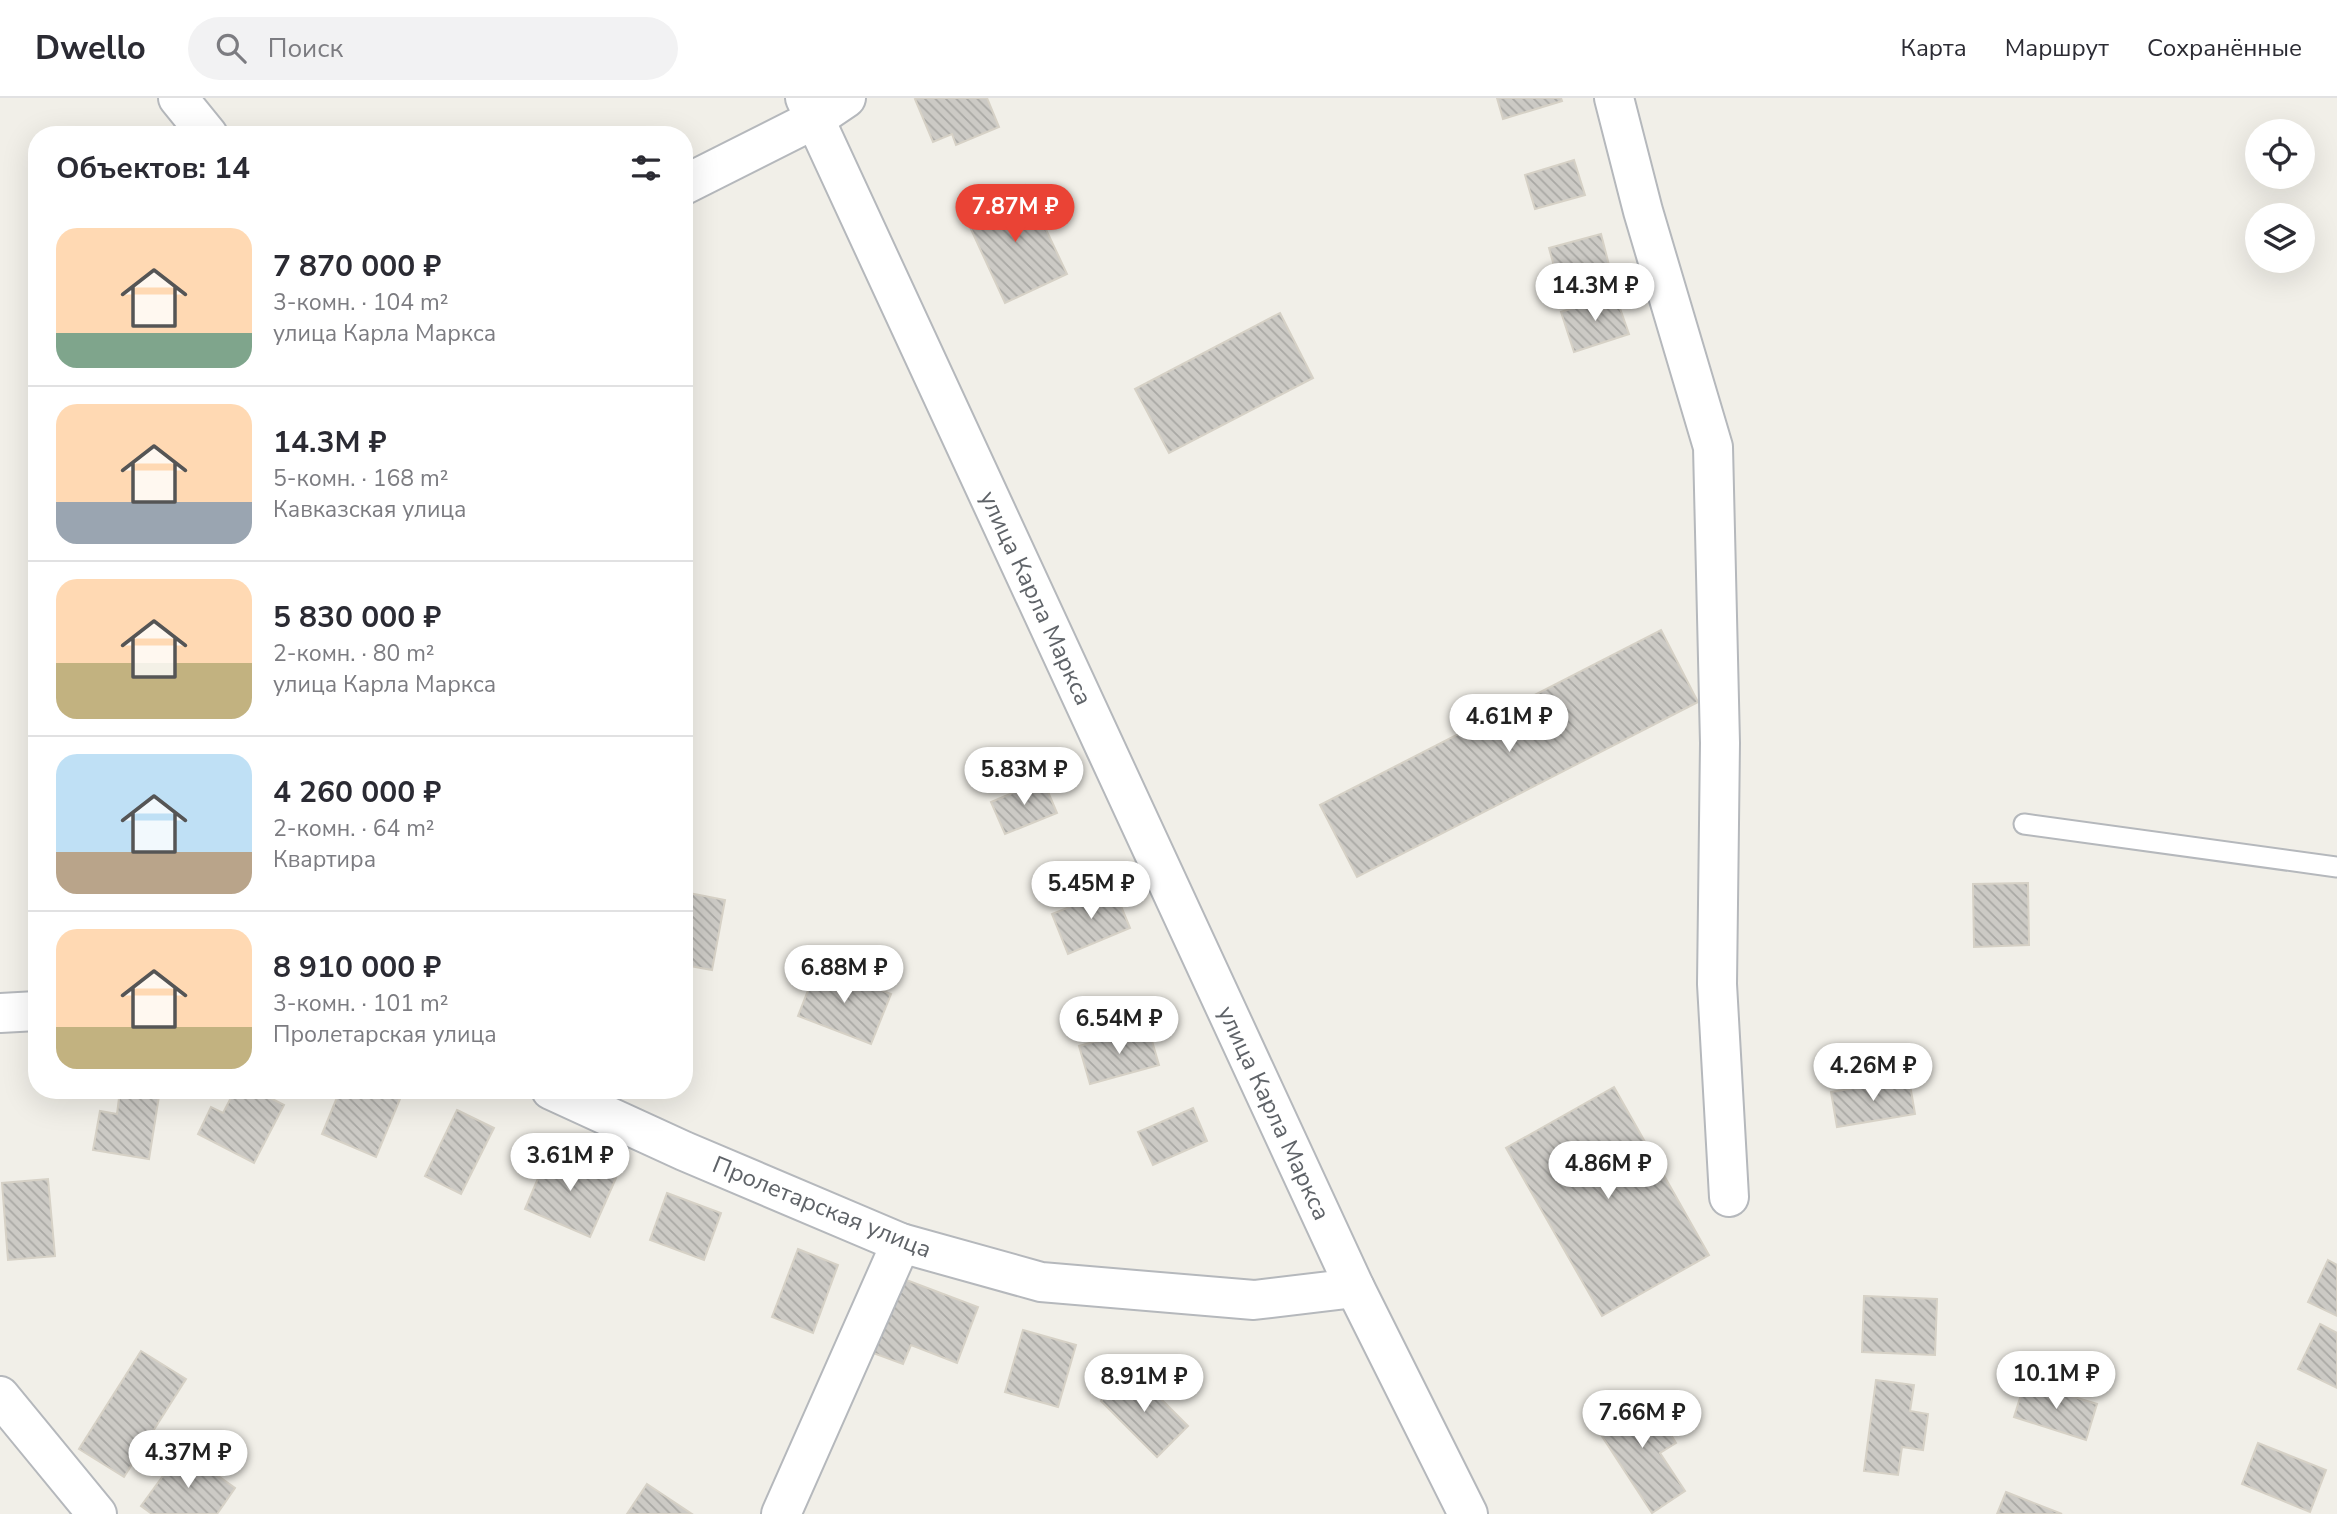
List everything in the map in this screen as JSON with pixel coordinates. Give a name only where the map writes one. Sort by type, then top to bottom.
[{"type":"street","points":[[178,98],[201,126]]},
{"type":"street","points":[[693,180],[810,108],[846,98]]},
{"type":"street","points":[[1614,98],[1643,211],[1713,447],[1720,743],[1717,984],[1729,1197]]},
{"type":"street","name":"улица Карла Маркса","points":[[810,108],[1355,1288],[1468,1514]]},
{"type":"street","points":[[0,1013],[28,1012]]},
{"type":"street","name":"Пролетарская улица","points":[[570,1099],[684,1152],[901,1243],[1041,1282],[1254,1300],[1355,1288]]},
{"type":"street","points":[[781,1514],[901,1243]]},
{"type":"street","points":[[0,1396],[97,1514]]},
{"type":"lane","points":[[2024,824],[2337,867]]},
{"type":"building","points":[[987,98],[999,127],[956,145],[952,134],[933,142],[915,99]]},
{"type":"building","points":[[1497,98],[1561,98],[1562,101],[1503,119]]},
{"type":"building","points":[[1574,160],[1585,195],[1535,209],[1525,175]]},
{"type":"building","points":[[1025,185],[1067,274],[1005,303],[964,214]]},
{"type":"building","points":[[1601,234],[1610,269],[1559,284],[1549,248]]},
{"type":"building","points":[[1615,294],[1629,334],[1574,352],[1561,312]]},
{"type":"building","points":[[1280,313],[1313,378],[1169,453],[1135,389]]},
{"type":"building","points":[[1661,630],[1698,702],[1357,877],[1320,805]]},
{"type":"building","points":[[1043,780],[1057,813],[1005,834],[991,802]]},
{"type":"building","points":[[2028,883],[2029,945],[1974,947],[1973,884]]},
{"type":"building","points":[[1114,889],[1130,928],[1068,954],[1052,914]]},
{"type":"building","points":[[693,894],[725,900],[712,970],[693,967]]},
{"type":"building","points":[[818,965],[891,994],[871,1044],[798,1016]]},
{"type":"building","points":[[1148,1027],[1159,1065],[1090,1084],[1079,1046]]},
{"type":"building","points":[[1909,1079],[1915,1114],[1837,1127],[1831,1092]]},
{"type":"building","points":[[1614,1087],[1709,1255],[1602,1316],[1506,1148]]},
{"type":"building","points":[[119,1099],[159,1099],[149,1159],[93,1150],[100,1111],[117,1114]]},
{"type":"building","points":[[230,1099],[272,1099],[284,1105],[254,1163],[198,1134],[211,1107],[223,1113]]},
{"type":"building","points":[[336,1099],[400,1099],[376,1157],[322,1134]]},
{"type":"building","points":[[1193,1108],[1207,1141],[1153,1165],[1138,1132]]},
{"type":"building","points":[[457,1110],[494,1128],[461,1194],[425,1176]]},
{"type":"building","points":[[550,1150],[616,1178],[590,1237],[525,1209]]},
{"type":"building","points":[[48,1179],[55,1256],[8,1260],[2,1183]]},
{"type":"building","points":[[667,1193],[721,1213],[704,1260],[650,1240]]},
{"type":"building","points":[[798,1249],[838,1265],[813,1333],[772,1317]]},
{"type":"building","points":[[2328,1260],[2337,1265],[2337,1316],[2308,1302]]},
{"type":"building","points":[[901,1278],[978,1307],[957,1363],[911,1345],[903,1364],[873,1353]]},
{"type":"building","points":[[1864,1296],[1937,1299],[1935,1355],[1862,1352]]},
{"type":"building","points":[[2320,1324],[2337,1333],[2337,1388],[2298,1369]]},
{"type":"building","points":[[1023,1330],[1076,1345],[1058,1407],[1005,1392]]},
{"type":"building","points":[[141,1351],[186,1379],[124,1477],[79,1449]]},
{"type":"building","points":[[1132,1370],[1188,1426],[1157,1457],[1101,1401]]},
{"type":"building","points":[[1876,1380],[1914,1385],[1910,1411],[1928,1414],[1923,1450],[1902,1447],[1898,1475],[1864,1471]]},
{"type":"building","points":[[2025,1382],[2097,1404],[2086,1440],[2014,1417]]},
{"type":"building","points":[[1644,1392],[1676,1443],[1660,1453],[1685,1491],[1652,1513],[1594,1424]]},
{"type":"building","points":[[2258,1443],[2326,1470],[2310,1512],[2242,1484]]},
{"type":"building","points":[[182,1450],[235,1488],[217,1514],[152,1514],[141,1506]]},
{"type":"building","points":[[647,1484],[692,1514],[627,1514]]},
{"type":"building","points":[[2006,1492],[2062,1514],[1997,1514]]}]
